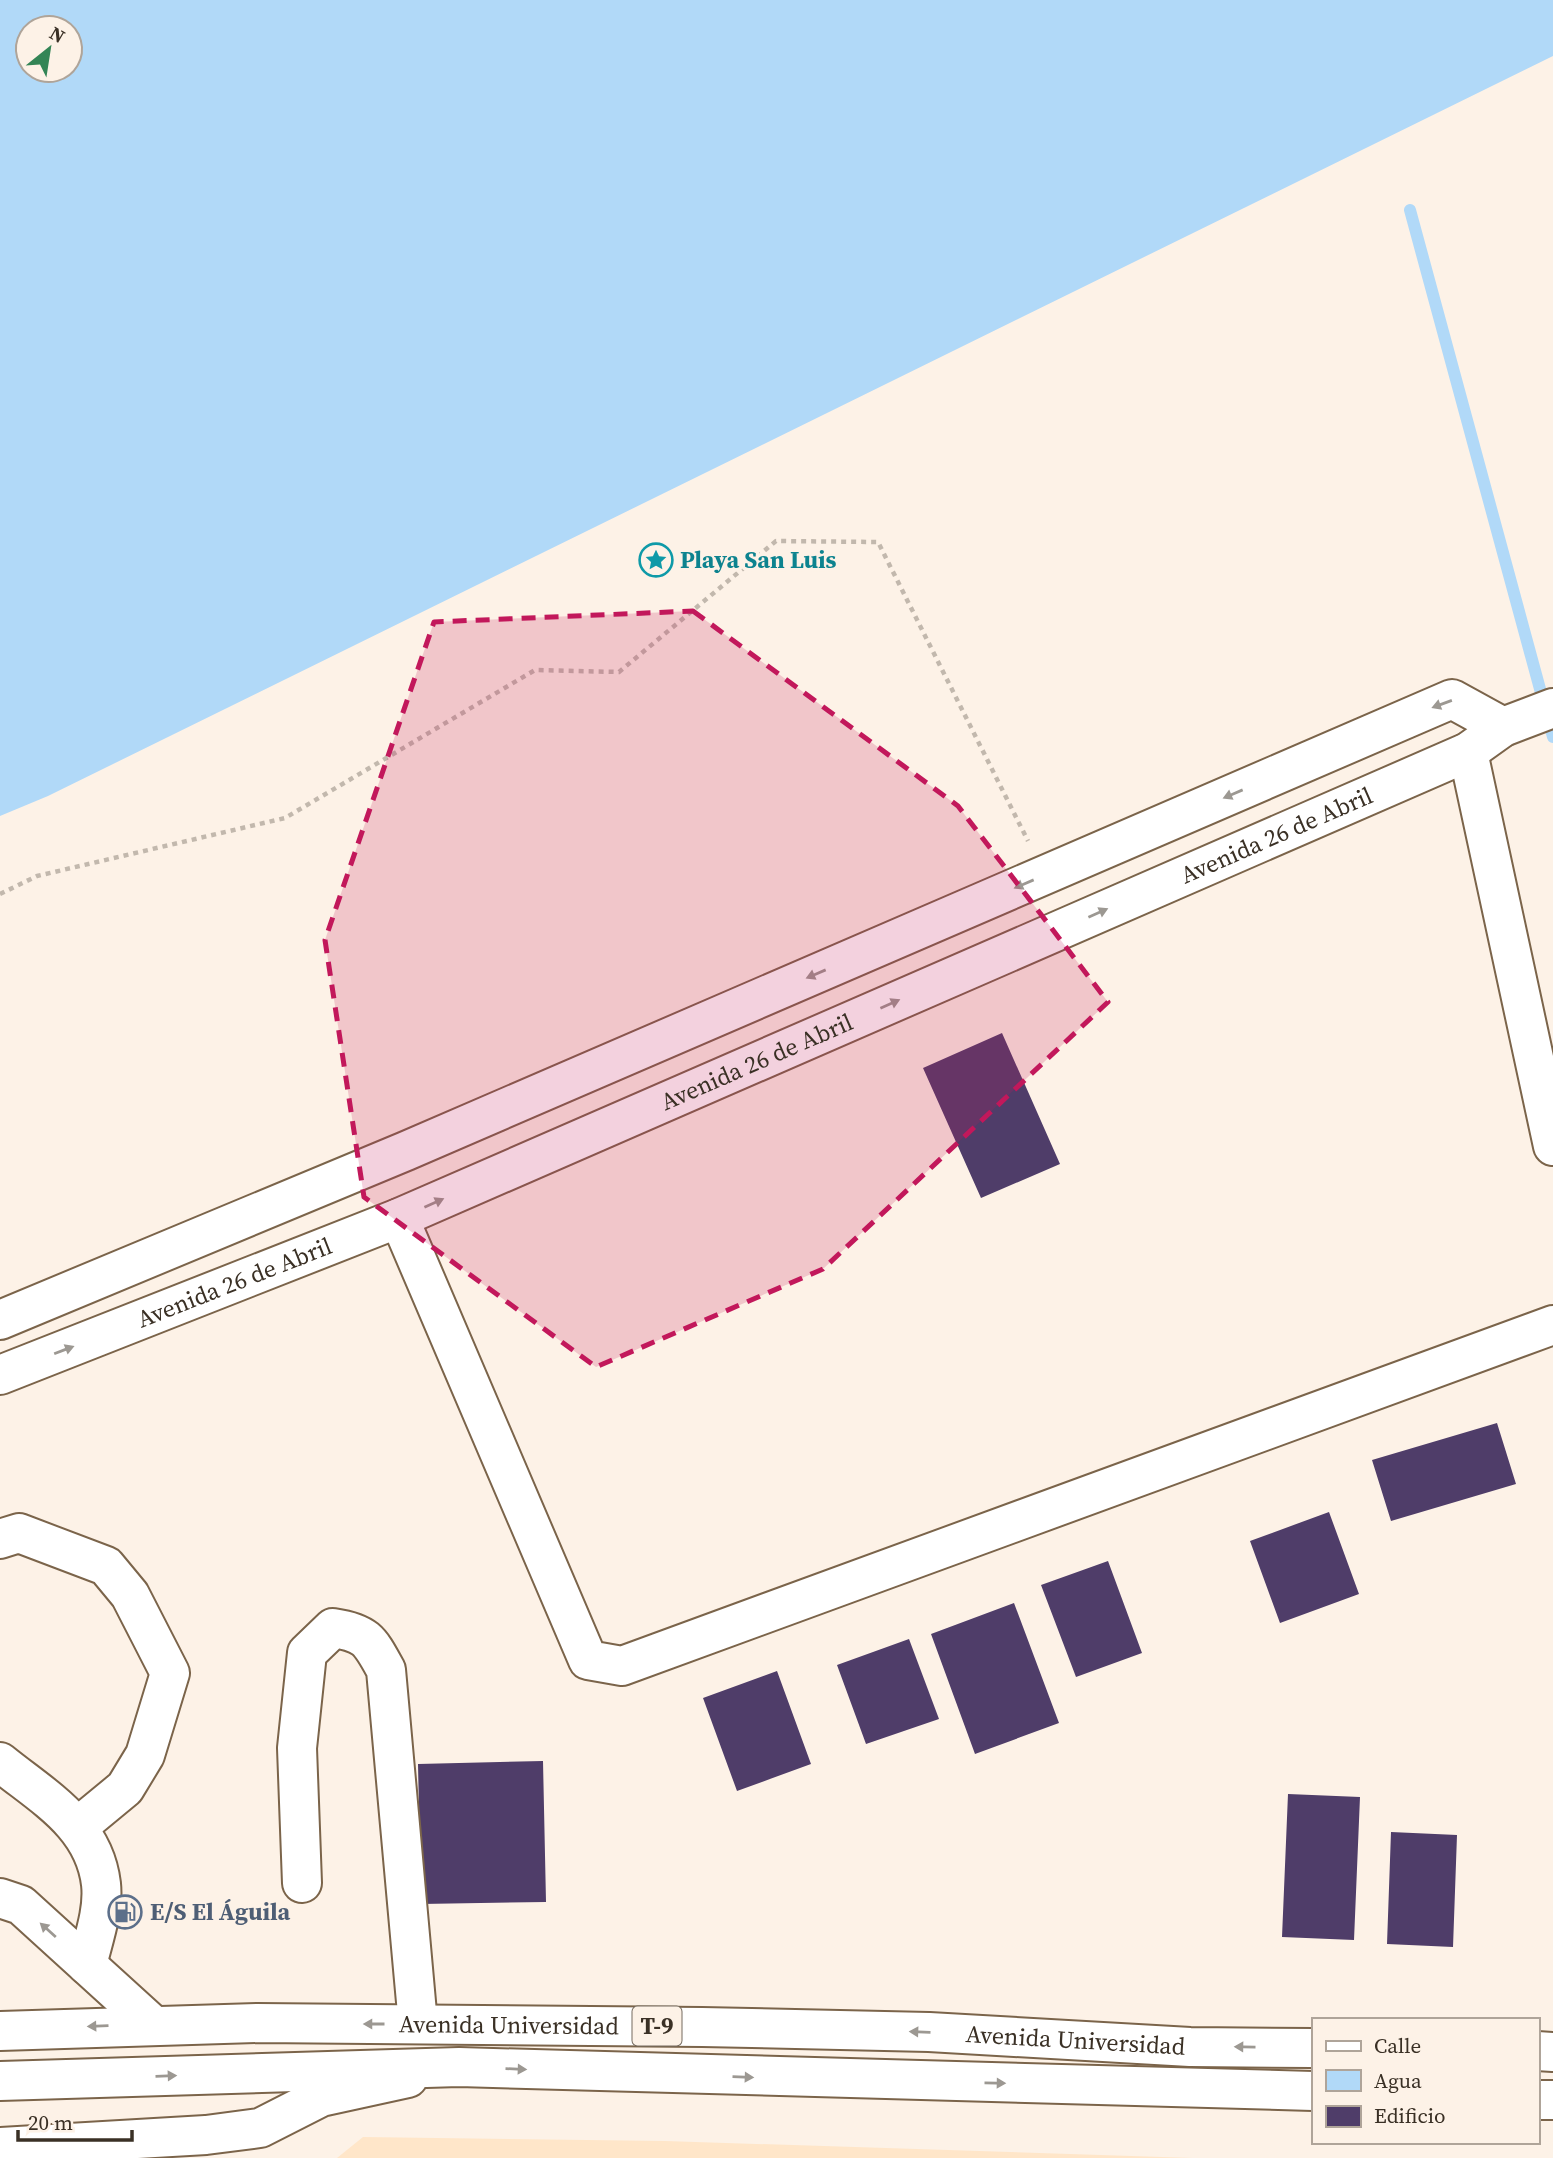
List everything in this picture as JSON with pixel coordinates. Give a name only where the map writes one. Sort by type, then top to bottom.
[{"type":"street","points":[[0,1320],[406,1151],[1452,699],[1503,727]]},
{"type":"street","name":"Avenida 26 de Abril","points":[[0,1375],[399,1218],[1468,752],[1503,727],[1553,708]]},
{"type":"street","points":[[1468,752],[1553,1146]]},
{"type":"street","points":[[399,1218],[588,1660],[622,1666],[1553,1325]]},
{"type":"street","points":[[0,1539],[19,1533],[106,1566],[131,1595],[170,1672],[145,1755],[125,1788],[79,1826]]},
{"type":"street","points":[[302,1883],[297,1748],[307,1653],[333,1628],[352,1631],[369,1639],[386,1670],[418,2024]]},
{"type":"street","points":[[0,1762],[79,1826],[88,1842],[101,1884],[100,1912],[87,1965]]},
{"type":"street","points":[[0,1898],[20,1905],[153,2025]]},
{"type":"street","name":"Avenida Universidad","points":[[0,2031],[153,2025],[418,2024],[929,2032],[1190,2047],[1312,2048]]},
{"type":"street","points":[[0,2147],[206,2135],[260,2128],[321,2097],[459,2067]]},
{"type":"street","name":"Avenida Universidad","points":[[0,2081],[459,2067],[1312,2091]]},
{"type":"path","points":[[0,894],[37,876],[285,818],[535,670],[619,672],[776,541],[878,542],[1045,875]]},
{"type":"highlighted area","points":[[693,611],[958,806],[1108,1002],[823,1269],[596,1367],[364,1197],[325,940],[434,622]]},
{"type":"shaded area","points":[[363,2137],[665,2141],[1193,2158],[337,2158]]},
{"type":"water","points":[[0,0],[1553,0],[1553,56],[48,796],[0,816]]},
{"type":"building","points":[[1002,1033],[1060,1164],[981,1198],[923,1068]]},
{"type":"building","points":[[1497,1423],[1516,1484],[1391,1521],[1372,1460]]},
{"type":"building","points":[[1329,1512],[1359,1594],[1280,1623],[1250,1541]]},
{"type":"building","points":[[1108,1561],[1142,1653],[1076,1677],[1041,1585]]},
{"type":"building","points":[[1014,1603],[1059,1723],[975,1754],[931,1634]]},
{"type":"building","points":[[909,1639],[939,1719],[866,1744],[837,1665]]},
{"type":"building","points":[[777,1671],[811,1764],[737,1791],[703,1698]]},
{"type":"building","points":[[543,1761],[546,1902],[421,1904],[418,1764]]},
{"type":"building","points":[[1288,1794],[1360,1797],[1354,1940],[1282,1937]]},
{"type":"building","points":[[1391,1832],[1457,1835],[1453,1947],[1387,1944]]},
{"type":"waterway","points":[[1410,210],[1553,737]]},
{"type":"place","name":"Playa San Luis","points":[[656,560]]},
{"type":"place","name":"E/S El Águila","points":[[125,1912]]}]
